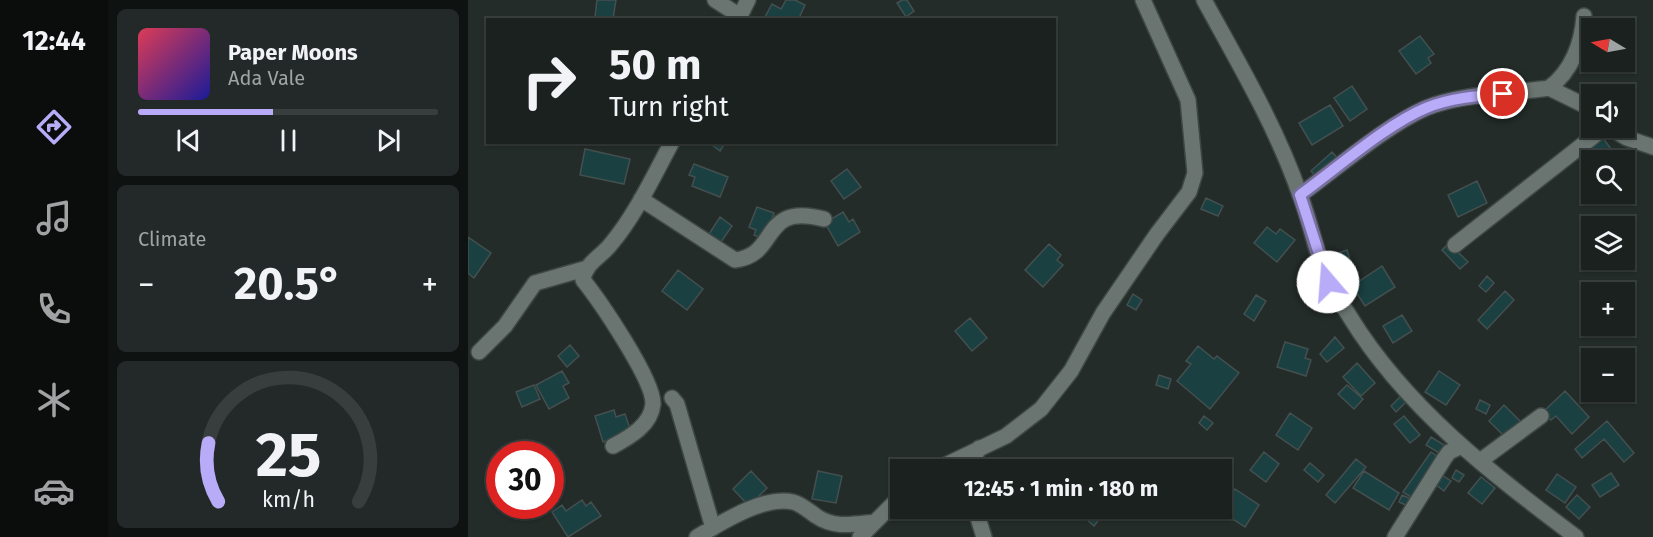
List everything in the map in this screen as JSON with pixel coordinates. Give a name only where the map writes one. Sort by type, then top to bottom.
[{"type":"street","points":[[715,0],[739,18],[748,0]]},
{"type":"street","points":[[957,459],[1006,436],[1041,409],[1071,371],[1103,313],[1189,192],[1195,173],[1188,100],[1143,0]]},
{"type":"street","points":[[1204,0],[1268,117],[1300,195],[1328,282],[1361,335],[1391,374],[1438,426],[1576,537]]},
{"type":"street","points":[[1549,88],[1574,59],[1582,36],[1584,15]]},
{"type":"street","points":[[1300,195],[1400,123],[1425,109],[1449,101],[1549,88],[1581,104]]},
{"type":"street","points":[[1455,245],[1591,138]]},
{"type":"street","points":[[1627,138],[1653,147]]},
{"type":"street","points":[[479,352],[505,326],[536,283],[584,269],[610,246],[641,199],[671,144]]},
{"type":"street","points":[[641,199],[735,260],[746,259],[756,252],[782,220],[792,215],[804,213],[825,219]]},
{"type":"street","points":[[584,269],[583,280],[597,297],[647,381],[653,404],[645,424],[613,446]]},
{"type":"street","points":[[672,398],[677,404],[713,528]]},
{"type":"street","points":[[1480,461],[1541,416]]},
{"type":"street","points":[[1395,537],[1449,452],[1462,446]]},
{"type":"street","points":[[974,459],[979,448]]},
{"type":"street","points":[[697,537],[739,513],[778,502],[800,505],[829,524],[840,526],[875,522]]},
{"type":"street","points":[[860,537],[890,507]]},
{"type":"street","points":[[978,519],[984,537]]},
{"type":"building","points":[[597,0],[616,0],[613,18],[595,17]]},
{"type":"building","points":[[786,0],[795,0],[805,5],[799,18],[765,17],[772,4],[781,9]]},
{"type":"building","points":[[907,0],[914,11],[906,17],[897,3]]},
{"type":"building","points":[[1420,36],[1434,54],[1428,58],[1431,63],[1416,74],[1399,51]]},
{"type":"building","points":[[1352,86],[1367,109],[1350,121],[1334,98]]},
{"type":"building","points":[[1330,105],[1343,126],[1312,145],[1299,123]]},
{"type":"building","points":[[1603,138],[1612,150],[1588,150]]},
{"type":"building","points":[[711,144],[725,144],[720,151]]},
{"type":"building","points":[[585,149],[630,159],[624,184],[580,175]]},
{"type":"building","points":[[1332,152],[1339,160],[1318,179],[1311,171]]},
{"type":"building","points":[[694,164],[728,177],[720,197],[692,186],[695,177],[689,175]]},
{"type":"building","points":[[847,169],[861,187],[844,199],[831,181]]},
{"type":"building","points":[[1477,181],[1487,203],[1458,217],[1448,195]]},
{"type":"building","points":[[1206,198],[1223,206],[1218,216],[1201,209]]},
{"type":"building","points":[[757,207],[774,213],[764,239],[754,235],[756,230],[749,227]]},
{"type":"building","points":[[843,212],[849,222],[853,219],[860,232],[838,246],[825,223]]},
{"type":"building","points":[[720,217],[732,226],[719,245],[707,237]]},
{"type":"building","points":[[1267,227],[1276,234],[1280,229],[1295,240],[1277,262],[1254,243]]},
{"type":"building","points":[[468,237],[491,253],[474,278],[468,273]]},
{"type":"building","points":[[1449,243],[1468,262],[1460,269],[1442,250]]},
{"type":"building","points":[[1049,244],[1061,255],[1057,260],[1063,265],[1043,287],[1025,270]]},
{"type":"building","points":[[1347,250],[1354,272],[1342,276],[1335,254]]},
{"type":"building","points":[[1382,266],[1395,287],[1365,306],[1352,286]]},
{"type":"building","points":[[678,270],[703,289],[687,310],[662,291]]},
{"type":"building","points":[[1487,276],[1494,283],[1486,292],[1479,286]]},
{"type":"building","points":[[1505,291],[1514,300],[1487,329],[1478,320]]},
{"type":"building","points":[[1133,294],[1142,300],[1136,310],[1127,305]]},
{"type":"building","points":[[1256,295],[1266,301],[1254,321],[1244,314]]},
{"type":"building","points":[[1402,315],[1412,331],[1393,343],[1383,326]]},
{"type":"building","points":[[970,318],[987,338],[972,351],[955,331]]},
{"type":"building","points":[[1335,337],[1344,348],[1327,362],[1320,354]]},
{"type":"building","points":[[1285,342],[1308,349],[1305,358],[1311,360],[1306,376],[1277,367]]},
{"type":"building","points":[[570,345],[579,356],[567,367],[558,356]]},
{"type":"building","points":[[1198,346],[1214,359],[1217,356],[1239,373],[1210,409],[1177,381],[1191,364],[1186,361]]},
{"type":"building","points":[[1357,363],[1375,383],[1361,396],[1343,377]]},
{"type":"building","points":[[562,371],[569,383],[563,386],[569,398],[549,409],[536,385]]},
{"type":"building","points":[[1439,371],[1460,385],[1446,405],[1425,392]]},
{"type":"building","points":[[1159,375],[1171,379],[1168,389],[1156,385]]},
{"type":"building","points":[[534,385],[540,399],[522,407],[516,392]]},
{"type":"building","points":[[1347,385],[1363,399],[1354,409],[1338,394]]},
{"type":"building","points":[[1565,391],[1589,417],[1572,434],[1556,416],[1551,420],[1543,412]]},
{"type":"building","points":[[1400,397],[1406,402],[1396,412],[1391,406]]},
{"type":"building","points":[[1480,400],[1490,405],[1486,414],[1476,409]]},
{"type":"building","points":[[1504,405],[1521,422],[1506,438],[1489,421]]},
{"type":"building","points":[[614,410],[616,417],[625,414],[631,432],[603,442],[595,416]]},
{"type":"building","points":[[1290,413],[1312,428],[1298,450],[1276,435]]},
{"type":"building","points":[[1204,416],[1213,423],[1207,430],[1199,423]]},
{"type":"building","points":[[1404,416],[1420,435],[1410,443],[1394,424]]},
{"type":"building","points":[[1607,421],[1634,453],[1624,462],[1604,439],[1582,458],[1575,449]]},
{"type":"building","points":[[1431,437],[1449,448],[1444,456],[1426,445]]},
{"type":"building","points":[[1264,452],[1279,464],[1266,482],[1250,470]]},
{"type":"building","points":[[1431,452],[1441,459],[1414,499],[1403,492]]},
{"type":"building","points":[[1356,459],[1366,467],[1335,503],[1326,495]]},
{"type":"building","points":[[1310,463],[1324,475],[1318,482],[1304,470]]},
{"type":"building","points":[[1456,470],[1464,475],[1459,482],[1452,478]]},
{"type":"building","points":[[751,471],[767,488],[749,506],[733,489]]},
{"type":"building","points":[[818,471],[842,476],[836,503],[812,499]]},
{"type":"building","points":[[1364,471],[1399,493],[1389,510],[1353,488]]},
{"type":"building","points":[[1611,473],[1619,485],[1600,497],[1592,485]]},
{"type":"building","points":[[1557,474],[1576,487],[1565,503],[1546,490]]},
{"type":"building","points":[[1442,475],[1451,481],[1444,491],[1435,484]]},
{"type":"building","points":[[1481,477],[1495,488],[1482,504],[1468,493]]},
{"type":"building","points":[[1235,489],[1259,505],[1245,527],[1232,518],[1232,494]]},
{"type":"building","points":[[1402,495],[1413,500],[1410,507],[1399,502]]},
{"type":"building","points":[[1577,495],[1590,507],[1579,519],[1566,507]]},
{"type":"building","points":[[582,500],[586,506],[591,502],[601,516],[568,537],[556,519],[564,519],[564,508],[566,511]]},
{"type":"building","points":[[1086,519],[1099,519],[1094,526]]},
{"type":"route","points":[[1328,282],[1300,195],[1400,123],[1425,109],[1449,101],[1503,94]]}]
